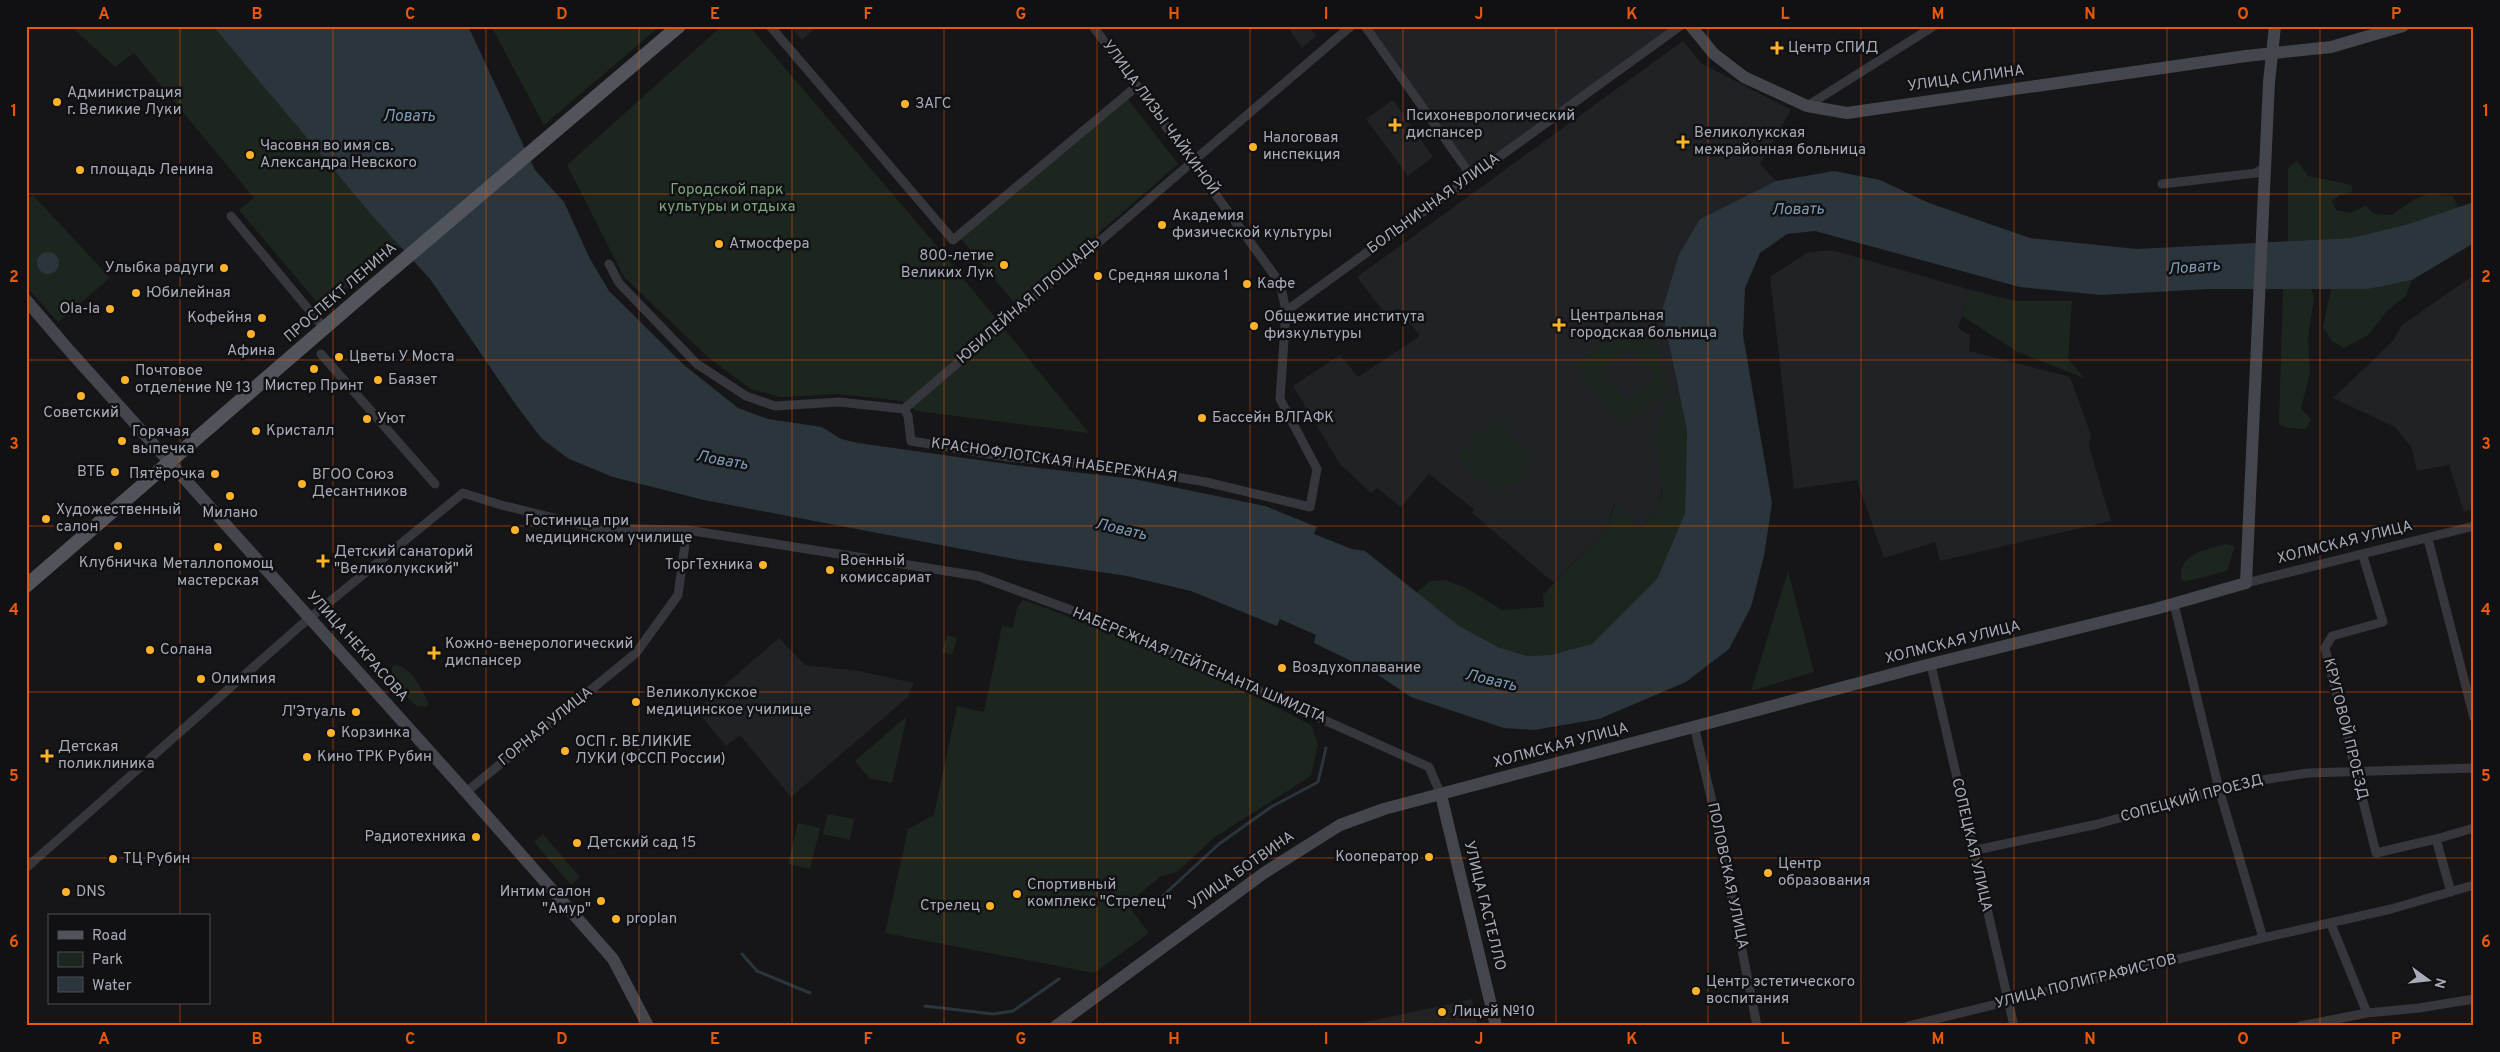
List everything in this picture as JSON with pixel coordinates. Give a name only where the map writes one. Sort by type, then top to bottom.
[{"type":"main road","name":"ПРОСПЕКТ ЛЕНИНА","points":[[26,586],[170,464],[324,328],[571,120],[679,26]]},
{"type":"main road","name":"УЛИЦА СИЛИНА","points":[[1691,26],[1714,54],[1744,77],[1807,106],[1847,113],[2272,54],[2331,48],[2403,26]]},
{"type":"main road","points":[[2246,583],[2269,82],[2275,26]]},
{"type":"main road","name":"УЛИЦА НЕКРАСОВА","points":[[26,300],[170,464],[466,792],[613,959],[648,1026]]},
{"type":"main road","name":"ХОЛМСКАЯ УЛИЦА","points":[[1440,795],[1694,726],[1931,664],[2174,604],[2246,583]]},
{"type":"main road","name":"УЛИЦА БОТВИНА","points":[[1056,1026],[1264,873],[1340,825],[1384,809],[1440,795]]},
{"type":"main road","name":"УЛИЦА ГАСТЕЛЛО","points":[[1440,795],[1496,1026]]},
{"type":"street","points":[[770,26],[953,240],[1137,86]]},
{"type":"street","name":"УЛИЦА ЛИЗЫ ЧАЙКИНОЙ","points":[[1093,26],[1280,283],[1286,311],[1280,399],[1317,469],[1310,507]]},
{"type":"street","name":"ЮБИЛЕЙНАЯ ПЛОЩАДЬ","points":[[904,409],[1351,26]]},
{"type":"street","points":[[1365,26],[1472,177]]},
{"type":"street","name":"БОЛЬНИЧНАЯ УЛИЦА","points":[[1286,311],[1680,26]]},
{"type":"street","points":[[1807,106],[1934,26]]},
{"type":"street","points":[[2162,184],[2256,173],[2266,166]]},
{"type":"street","points":[[231,216],[324,328]]},
{"type":"street","points":[[609,264],[618,283],[697,364],[746,396],[775,406],[838,402],[904,409]]},
{"type":"street","points":[[321,354],[435,484]]},
{"type":"street","name":"КРАСНОФЛОТСКАЯ НАБЕРЕЖНАЯ","points":[[904,409],[908,416],[911,441],[1008,457],[1121,468],[1206,482],[1310,507]]},
{"type":"street","name":"НАБЕРЕЖНАЯ ЛЕЙТЕНАНТА ШМИДТА","points":[[309,618],[463,493],[501,505],[595,528],[687,530],[978,576],[1112,625],[1429,767],[1440,795]]},
{"type":"street","name":"ХОЛМСКАЯ УЛИЦА","points":[[2246,583],[2364,556],[2474,526]]},
{"type":"street","name":"ГОРНАЯ УЛИЦА","points":[[466,792],[636,653],[678,595],[687,530]]},
{"type":"street","points":[[2428,539],[2474,718]]},
{"type":"street","name":"КРУГОВОЙ ПРОЕЗД","points":[[2364,556],[2383,622],[2332,636],[2325,648],[2376,853],[2474,828]]},
{"type":"street","points":[[2174,604],[2219,789],[2263,938]]},
{"type":"street","points":[[26,868],[309,618]]},
{"type":"street","name":"СОПЕЦКАЯ УЛИЦА","points":[[1931,664],[1972,851],[2014,1026]]},
{"type":"street","name":"ПОЛОВСКАЯ УЛИЦА","points":[[1694,726],[1716,818],[1757,1026]]},
{"type":"street","name":"СОПЕЦКИЙ ПРОЕЗД","points":[[1972,851],[2098,824],[2242,782],[2308,773],[2355,770],[2474,768]]},
{"type":"street","points":[[2436,839],[2451,892]]},
{"type":"street","points":[[2367,1012],[2330,924],[2474,885]]},
{"type":"street","name":"УЛИЦА ПОЛИГРАФИСТОВ","points":[[1908,1026],[2263,938],[2330,924]]},
{"type":"street","points":[[2300,1026],[2367,1012],[2419,1008],[2474,999]]},
{"type":"shaded area","points":[[790,26],[817,26],[802,40]]},
{"type":"shaded area","points":[[1287,26],[1309,26],[1316,36],[1302,48]]},
{"type":"shaded area","points":[[1369,26],[1674,26],[1473,172]]},
{"type":"shaded area","points":[[1683,41],[1701,63],[1791,110],[1760,164],[1776,181],[1700,219],[1679,254],[1662,310],[1679,393],[1672,400],[1660,503],[1642,529],[1614,504],[1607,527],[1554,583],[1472,513],[1474,509],[1429,474],[1401,507],[1377,488],[1371,493],[1340,464],[1293,386],[1340,355],[1358,377],[1420,336],[1398,308],[1387,316],[1357,277]]},
{"type":"shaded area","points":[[1393,100],[1433,157],[1408,176],[1366,119]]},
{"type":"shaded area","points":[[1832,250],[1971,290],[1958,328],[1970,335],[1969,351],[2070,377],[2091,435],[2089,446],[2111,521],[1940,561],[1935,542],[1884,558],[1857,480],[1794,489],[1770,277],[1807,253]]},
{"type":"shaded area","points":[[2474,275],[2474,509],[2464,512],[2449,465],[2417,471],[2412,448],[2395,427],[2333,398],[2393,341],[2402,325]]},
{"type":"shaded area","points":[[779,638],[805,665],[859,671],[914,683],[908,697],[791,797],[740,735],[726,746],[696,710]]},
{"type":"shaded area","name":"Лицей №10","points":[[1472,999],[1478,1026],[1347,1026]]},
{"type":"green space","points":[[71,26],[213,26],[401,247],[322,308],[239,210],[254,198],[134,53],[115,67]]},
{"type":"green space","points":[[491,26],[660,26],[544,125]]},
{"type":"green space","name":"Городской парк культуры и отдыха","points":[[722,26],[749,26],[936,245],[1089,433],[917,411],[902,401],[838,394],[781,397],[751,389],[709,358],[624,277],[567,165]]},
{"type":"green space","points":[[1127,98],[1178,164],[1016,305],[961,239]]},
{"type":"green space","points":[[2297,161],[2308,176],[2352,185],[2352,192],[2340,195],[2332,201],[2336,210],[2350,213],[2366,206],[2374,214],[2392,215],[2415,199],[2428,194],[2453,196],[2458,207],[2405,225],[2351,238],[2288,241],[2288,168]]},
{"type":"green space","points":[[33,195],[110,278],[58,322],[26,286],[26,200]]},
{"type":"green space","points":[[2412,280],[2406,296],[2388,310],[2368,335],[2344,348],[2332,341],[2323,327],[2331,289],[2368,289]]},
{"type":"green space","points":[[2283,289],[2311,289],[2314,298],[2308,338],[2310,373],[2301,408],[2311,420],[2306,429],[2288,428],[2279,424]]},
{"type":"green space","points":[[1971,290],[2016,301],[2072,301],[2068,359],[2084,378],[2016,351],[1962,316]]},
{"type":"green space","points":[[1636,320],[1658,350],[1669,390],[1620,426],[1575,365]],"holes":[[[1632,347],[1655,378],[1625,400],[1602,369]]]},
{"type":"green space","points":[[1679,393],[1687,431],[1685,513],[1657,579],[1592,644],[1550,655],[1527,656],[1498,647],[1459,626],[1416,593],[1430,581],[1445,580],[1466,588],[1502,610],[1544,607],[1543,595],[1607,527],[1615,504],[1642,529],[1656,509],[1662,496],[1662,482],[1655,437],[1664,403]]},
{"type":"green space","points":[[1500,419],[1533,458],[1523,479],[1497,490],[1483,482],[1457,456],[1463,447]]},
{"type":"green space","points":[[2226,544],[2235,546],[2227,571],[2184,582],[2181,579],[2181,570],[2189,558],[2203,550]]},
{"type":"green space","points":[[1788,571],[1814,672],[1751,691]]},
{"type":"green space","points":[[1023,600],[1134,642],[1241,690],[1311,725],[1318,744],[1311,776],[1215,837],[1177,872],[1161,876],[1127,904],[1149,933],[1094,973],[885,933],[908,829],[934,815],[957,706],[984,712],[1002,626],[1013,628],[1017,608]]},
{"type":"green space","points":[[947,635],[957,638],[952,655],[942,652]]},
{"type":"green space","points":[[395,665],[406,670],[415,679],[428,702],[427,707],[417,706],[396,684],[392,673],[392,667]]},
{"type":"green space","points":[[907,716],[892,783],[869,778],[855,761]]},
{"type":"green space","points":[[828,814],[854,819],[850,840],[823,834]]},
{"type":"green space","points":[[798,823],[820,828],[810,869],[788,864]]},
{"type":"green space","points":[[543,834],[580,877],[571,885],[534,842]]},
{"type":"water","name":"Ловать","points":[[213,26],[468,26],[535,170],[564,202],[590,259],[609,291],[684,365],[738,408],[768,419],[822,427],[841,439],[858,443],[1022,466],[1134,479],[1265,506],[1317,527],[1314,534],[1352,549],[1365,551],[1459,626],[1498,647],[1527,656],[1550,655],[1592,644],[1657,579],[1685,513],[1687,431],[1662,310],[1679,254],[1700,219],[1776,181],[1834,171],[1880,180],[1929,203],[2030,238],[2137,249],[2351,238],[2405,225],[2474,202],[2474,243],[2412,280],[2368,289],[2208,289],[2101,295],[2020,287],[1815,231],[1787,234],[1760,253],[1745,288],[1743,335],[1772,503],[1764,556],[1751,607],[1729,649],[1686,682],[1599,719],[1534,730],[1504,728],[1411,697],[1372,671],[1314,643],[1316,635],[1280,619],[1277,626],[1191,591],[1127,576],[1019,560],[704,500],[613,477],[569,459],[542,439],[516,405],[430,279],[376,220]]},
{"type":"water","points":[[48,252],[56,255],[59,263],[56,271],[48,274],[40,271],[37,263],[40,255]]},
{"type":"waterway","points":[[1155,903],[1219,844],[1271,807],[1318,782],[1326,748]]},
{"type":"waterway","points":[[742,954],[757,971],[810,993]]},
{"type":"waterway","points":[[925,1006],[993,1014],[1013,1011],[1059,979]]},
{"type":"place","name":"Центр СПИД","points":[[1777,48]]},
{"type":"place","name":"Администрация г. Великие Луки","points":[[57,102]]},
{"type":"place","name":"ЗАГС","points":[[905,104]]},
{"type":"place","name":"Психоневрологический диспансер","points":[[1395,125]]},
{"type":"place","name":"Великолукская межрайонная больница","points":[[1683,142]]},
{"type":"place","name":"Налоговая инспекция","points":[[1253,147]]},
{"type":"place","name":"Часовня во имя св. Александра Невского","points":[[250,155]]},
{"type":"place","name":"площадь Ленина","points":[[80,170]]},
{"type":"place","name":"Aкадемия физической культуры","points":[[1162,225]]},
{"type":"place","name":"Атмосфера","points":[[719,244]]},
{"type":"place","name":"800-летие Великих Лук","points":[[1004,265]]},
{"type":"place","name":"Улыбка радуги","points":[[224,268]]},
{"type":"place","name":"Средняя школа 1","points":[[1098,276]]},
{"type":"place","name":"Кафе","points":[[1247,284]]},
{"type":"place","name":"Юбилейная","points":[[136,293]]},
{"type":"place","name":"Ola-la","points":[[110,309]]},
{"type":"place","name":"Кофейня","points":[[262,318]]},
{"type":"place","name":"Центральная городская больница","points":[[1559,325]]},
{"type":"place","name":"Общежитие института физкультуры","points":[[1254,326]]},
{"type":"place","name":"Афина","points":[[251,334]]},
{"type":"place","name":"Цветы У Моста","points":[[339,357]]},
{"type":"place","name":"Мистер Принт","points":[[314,369]]},
{"type":"place","name":"Почтовое отделение № 13","points":[[125,380]]},
{"type":"place","name":"Баязет","points":[[378,380]]},
{"type":"place","name":"Советский","points":[[81,396]]},
{"type":"place","name":"Бассейн ВЛГАФК","points":[[1202,418]]},
{"type":"place","name":"Уют","points":[[367,419]]},
{"type":"place","name":"Кристалл","points":[[256,431]]},
{"type":"place","name":"Горячая выпечка","points":[[122,441]]},
{"type":"place","name":"ВТБ","points":[[115,472]]},
{"type":"place","name":"Пятёрочка","points":[[215,474]]},
{"type":"place","name":"ВГОО Союз Десантников","points":[[302,484]]},
{"type":"place","name":"Милано","points":[[230,496]]},
{"type":"place","name":"Художественный салон","points":[[46,519]]},
{"type":"place","name":"Гостиница при медицинском училище","points":[[515,530]]},
{"type":"place","name":"Клубничка","points":[[118,546]]},
{"type":"place","name":"Металлопомощ мастерская","points":[[218,547]]},
{"type":"place","name":"Детский санаторий \"Великолукский\"","points":[[323,561]]},
{"type":"place","name":"ТоргТехника","points":[[763,565]]},
{"type":"place","name":"Военный комиссариат","points":[[830,570]]},
{"type":"place","name":"Солана","points":[[150,650]]},
{"type":"place","name":"Кожно-венерологический диспансер","points":[[434,653]]},
{"type":"place","name":"Воздухоплавание","points":[[1282,668]]},
{"type":"place","name":"Олимпия","points":[[201,679]]},
{"type":"place","name":"Великолукское медицинское училище","points":[[636,702]]},
{"type":"place","name":"Л'Этуаль","points":[[356,712]]},
{"type":"place","name":"Корзинка","points":[[331,733]]},
{"type":"place","name":"ОСП г. ВЕЛИКИЕ ЛУКИ (ФССП России)","points":[[565,751]]},
{"type":"place","name":"Детская поликлиника","points":[[47,756]]},
{"type":"place","name":"Кино ТРК Рубин","points":[[307,757]]},
{"type":"place","name":"Радиотехника","points":[[476,837]]},
{"type":"place","name":"Детский сад 15","points":[[577,843]]},
{"type":"place","name":"Кооператор","points":[[1429,857]]},
{"type":"place","name":"ТЦ Рубин","points":[[113,859]]},
{"type":"place","name":"Центр образования","points":[[1768,873]]},
{"type":"place","name":"DNS","points":[[66,892]]},
{"type":"place","name":"Спортивный комплекс \"Стрелец\"","points":[[1017,894]]},
{"type":"place","name":"Интим салон \"Амур\"","points":[[601,901]]},
{"type":"place","name":"Стрелец","points":[[990,906]]},
{"type":"place","name":"proplan","points":[[616,919]]},
{"type":"place","name":"Центр эстетического воспитания","points":[[1696,991]]},
{"type":"place","name":"Лицей №10","points":[[1442,1012]]}]
